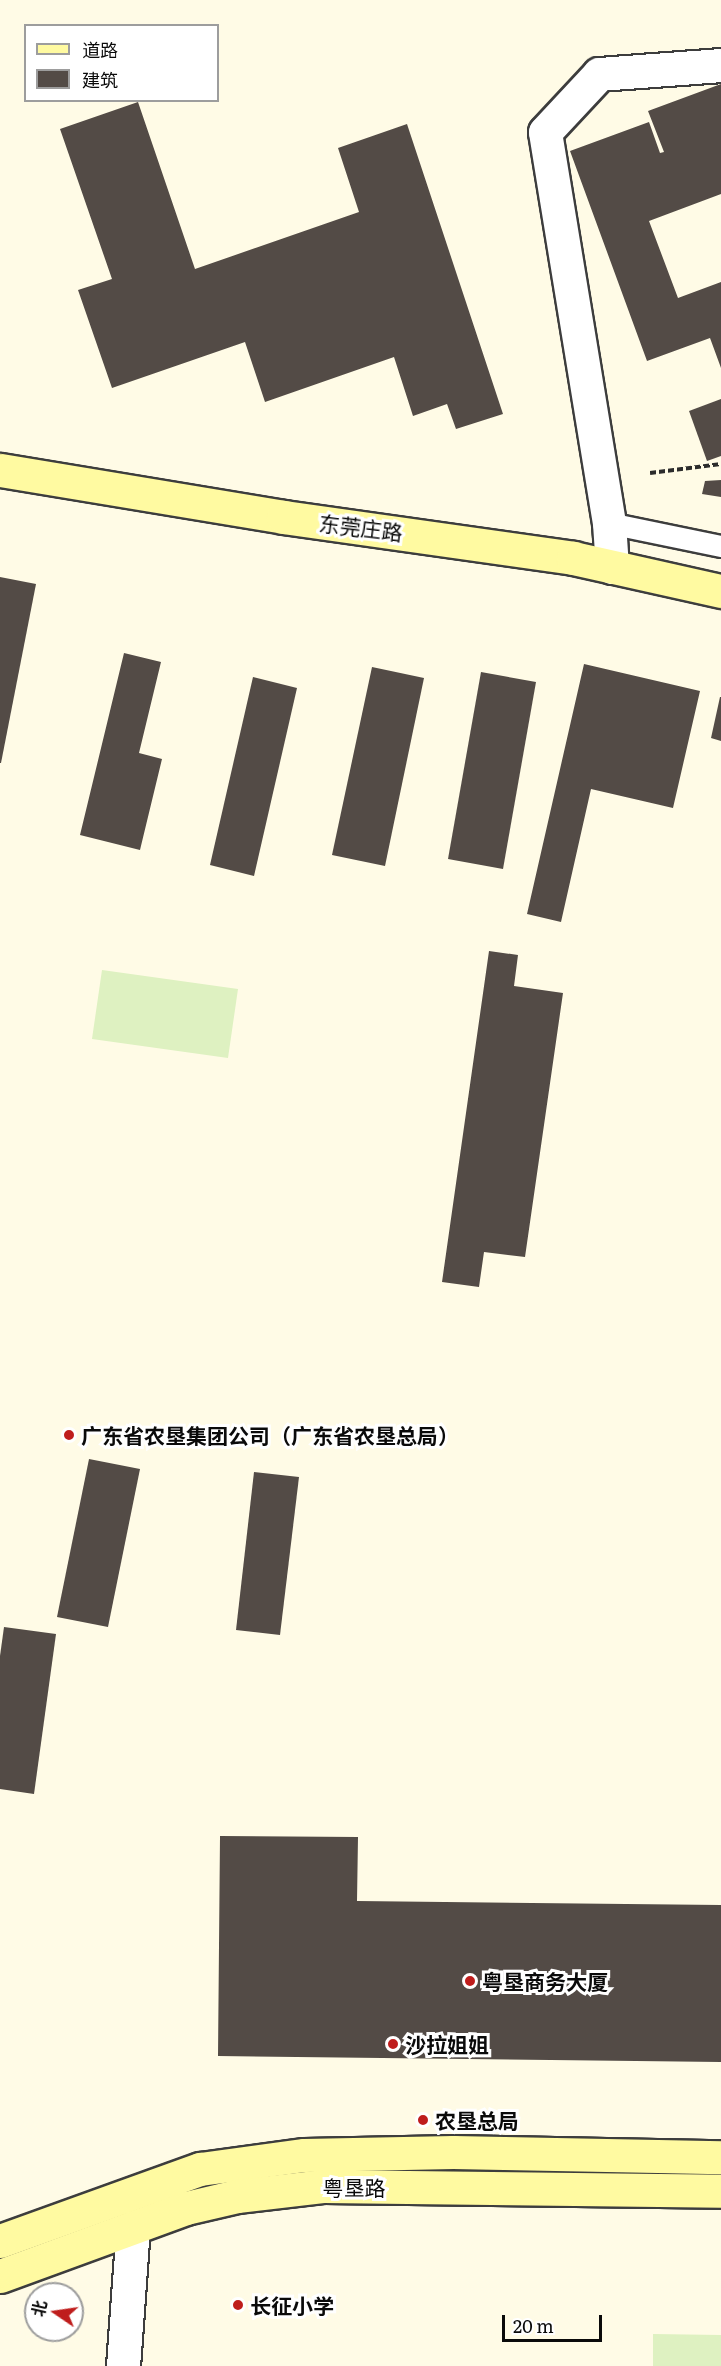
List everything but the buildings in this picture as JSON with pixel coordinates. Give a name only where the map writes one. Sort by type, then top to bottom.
[{"type":"main road","name":"东莞庄路","points":[[0,470],[283,517],[500,546],[721,591]]},
{"type":"main road","name":"粤垦路","points":[[0,2241],[200,2169],[304,2155],[453,2152],[721,2157]]},
{"type":"main road","name":"粤垦路","points":[[0,2276],[186,2208],[237,2196],[324,2186],[721,2191]]},
{"type":"street","points":[[612,567],[609,523],[545,132],[599,74],[721,65]]},
{"type":"street","points":[[123,2366],[133,2227]]},
{"type":"lane","points":[[609,523],[721,546]]},
{"type":"path","points":[[650,472],[721,464]]},
{"type":"green space","points":[[102,970],[238,989],[228,1058],[92,1039]]},
{"type":"green space","points":[[653,2334],[721,2335],[721,2366],[653,2366]]},
{"type":"place","name":"广东省农垦集团公司（广东省农垦总局）","points":[[69,1435]]},
{"type":"place","name":"粤垦商务大厦","points":[[470,1981]]},
{"type":"place","name":"沙拉姐姐","points":[[393,2044]]},
{"type":"place","name":"农垦总局","points":[[423,2120]]},
{"type":"place","name":"长征小学","points":[[238,2305]]}]
